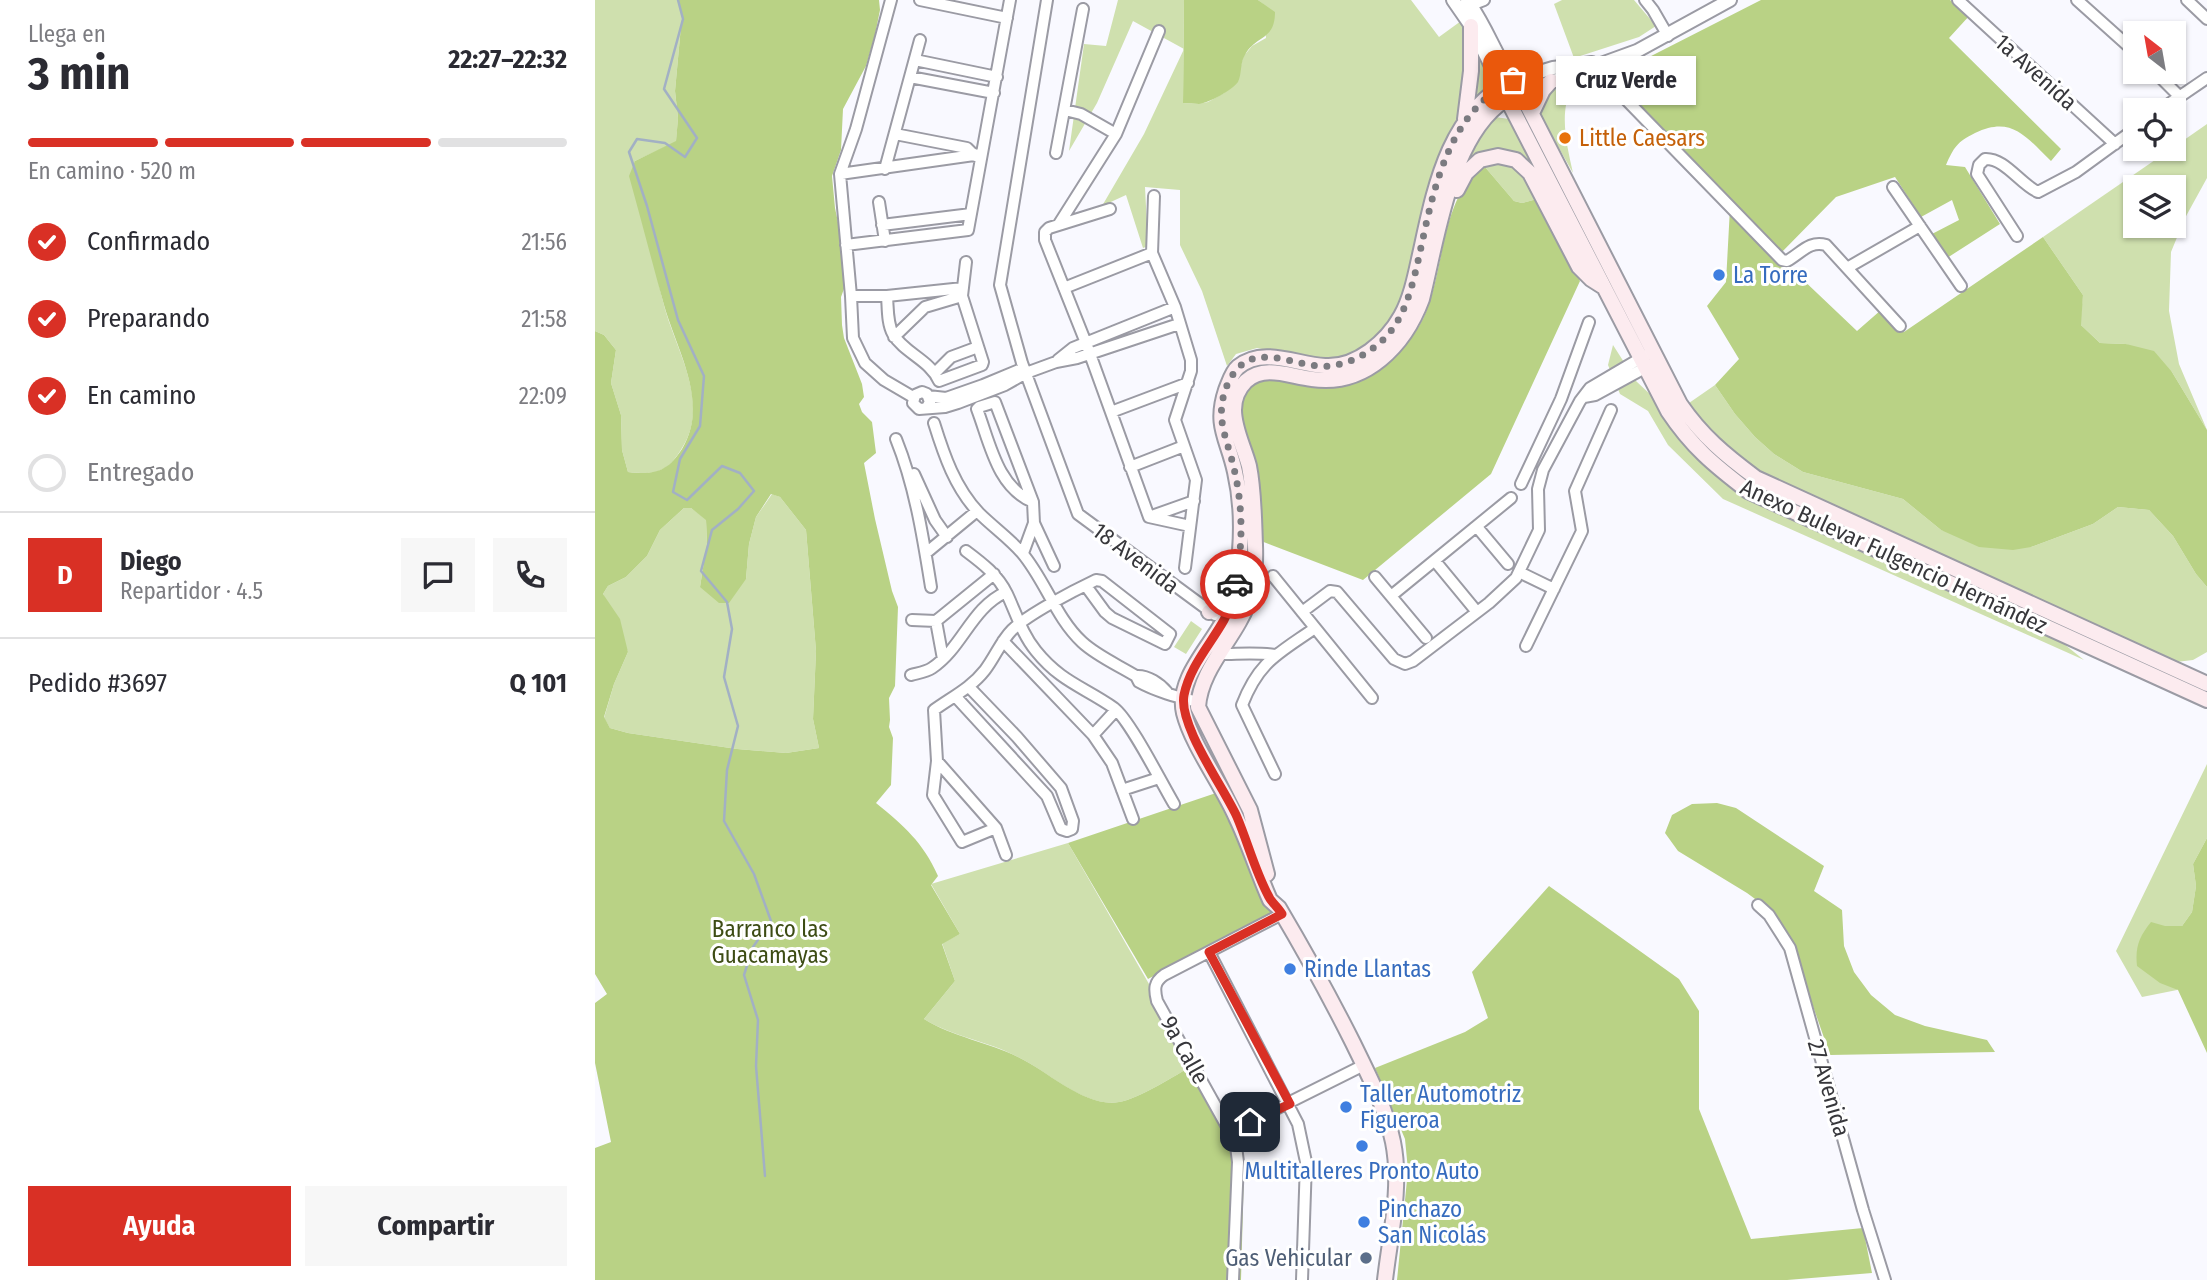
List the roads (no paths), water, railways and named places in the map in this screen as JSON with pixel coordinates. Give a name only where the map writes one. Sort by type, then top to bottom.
[{"type":"main road","points":[[1464,124],[1470,89],[1471,26]]},
{"type":"main road","points":[[1532,113],[1551,80]]},
{"type":"main road","points":[[1385,1280],[1395,1188],[1393,1143],[1383,1109],[1323,984],[1271,900],[1237,817],[1192,733],[1184,713],[1183,698],[1194,667],[1225,619],[1233,596],[1240,553],[1241,516],[1236,479],[1220,416],[1228,383],[1237,368],[1250,359],[1269,357],[1327,366],[1347,362],[1372,349],[1391,332],[1408,298],[1441,168],[1452,144],[1481,102],[1511,89]]},
{"type":"main road","points":[[1280,911],[1249,810],[1201,716],[1198,702],[1209,671],[1246,608],[1255,574],[1252,489],[1233,407],[1237,393],[1247,381],[1259,374],[1274,372],[1314,380],[1353,377],[1372,367],[1397,345],[1416,315],[1451,182],[1467,145],[1480,123],[1511,89]]},
{"type":"main road","name":"Anexo Bulevar Fulgencio Hernández","points":[[1511,89],[1532,113],[1649,360],[1668,411],[1684,436],[1711,463],[1748,491],[2207,700]]},
{"type":"main road","name":"Anexo Bulevar Fulgencio Hernández","points":[[1511,89],[1605,288],[1649,360],[1696,426],[1720,451],[1756,478],[2207,684]]},
{"type":"main road","points":[[1435,247],[1466,173],[1480,160],[1508,157],[1531,173],[1579,267],[1605,288]]},
{"type":"main road","points":[[1209,612],[1221,604],[1234,554],[1236,479]]},
{"type":"main road","points":[[1221,651],[1230,627],[1225,619]]},
{"type":"street","points":[[891,0],[856,129],[840,174],[852,296],[853,338],[865,363],[884,380],[913,397],[916,408],[922,409],[928,401],[945,407],[1005,385],[1024,368],[1056,362],[1073,348],[1088,348],[1179,324]]},
{"type":"street","points":[[920,0],[1007,18]]},
{"type":"street","points":[[846,245],[967,232],[978,155],[994,93],[1010,0]]},
{"type":"street","name":"18 Avenida","points":[[1047,0],[1000,285],[1024,368],[1078,514],[1209,612],[1225,619]]},
{"type":"street","points":[[1453,0],[1511,89]]},
{"type":"street","points":[[1645,0],[1668,36]]},
{"type":"street","points":[[1653,10],[1662,0]]},
{"type":"street","points":[[1511,89],[1583,71],[1630,54],[1668,36],[1730,0]]},
{"type":"street","points":[[1704,16],[1741,0]]},
{"type":"street","name":"1a Avenida","points":[[1958,0],[2115,144]]},
{"type":"street","points":[[2077,0],[2123,41]]},
{"type":"street","points":[[2186,0],[2207,19]]},
{"type":"street","points":[[1474,2],[1511,89]]},
{"type":"street","points":[[1056,153],[1083,9]]},
{"type":"street","points":[[1059,224],[1116,134],[1159,31]]},
{"type":"street","points":[[885,169],[920,40]]},
{"type":"street","points":[[915,60],[997,77]]},
{"type":"street","points":[[1511,89],[1553,68],[1599,63]]},
{"type":"street","points":[[1599,63],[1608,81],[1782,260],[1787,261],[1810,244],[1826,245],[1900,326]]},
{"type":"street","points":[[910,77],[994,93]]},
{"type":"street","points":[[2176,98],[2207,78]]},
{"type":"street","points":[[2167,84],[2179,96]]},
{"type":"street","points":[[1065,110],[1081,114],[1116,134]]},
{"type":"street","points":[[895,134],[967,148],[978,155]]},
{"type":"street","points":[[2017,236],[1977,174],[1979,165],[1989,158],[1997,161],[2038,192],[2076,172],[2123,138]]},
{"type":"street","points":[[840,174],[978,155]]},
{"type":"street","points":[[1893,187],[1961,286]]},
{"type":"street","points":[[1154,196],[1152,253],[1175,307],[1191,360],[1188,383],[1175,419],[1196,480],[1185,568]]},
{"type":"street","points":[[879,202],[885,241]]},
{"type":"street","points":[[1110,209],[1049,228],[1045,232],[1045,240],[1088,348],[1149,517]]},
{"type":"street","points":[[883,225],[971,214]]},
{"type":"street","points":[[1847,268],[1920,226]]},
{"type":"street","points":[[1064,288],[1152,253]]},
{"type":"street","points":[[887,296],[894,337],[936,372],[939,381],[982,365],[963,292],[966,262]]},
{"type":"street","points":[[852,296],[963,292]]},
{"type":"street","points":[[894,337],[923,308],[963,292]]},
{"type":"street","points":[[1088,348],[1175,307]]},
{"type":"street","points":[[1521,484],[1564,391],[1589,322]]},
{"type":"street","points":[[936,372],[951,357],[978,347]]},
{"type":"street","points":[[1302,612],[1330,591],[1337,592],[1394,659],[1405,664],[1413,661],[1512,583],[1539,530],[1538,489],[1547,463],[1584,397],[1590,388],[1649,360]]},
{"type":"street","points":[[1111,412],[1188,383]]},
{"type":"street","points":[[1033,502],[1018,494],[1004,479],[978,408],[995,402],[1033,502],[1034,523],[1054,566]]},
{"type":"street","points":[[1526,646],[1582,531],[1575,491],[1611,410]]},
{"type":"street","points":[[934,423],[953,476],[977,511],[1023,553],[1068,627],[1082,642],[1097,654],[1136,676],[1139,682],[1157,691],[1198,702]]},
{"type":"street","points":[[896,439],[907,467],[931,587]]},
{"type":"street","points":[[1131,467],[1184,446]]},
{"type":"street","points":[[1535,456],[1547,463]]},
{"type":"street","points":[[907,467],[914,474],[935,520],[947,537]]},
{"type":"street","points":[[1391,596],[1511,498]]},
{"type":"street","points":[[1149,517],[1193,500]]},
{"type":"street","points":[[926,553],[977,511]]},
{"type":"street","points":[[1149,517],[1190,526]]},
{"type":"street","points":[[1023,553],[1034,523]]},
{"type":"street","points":[[1477,527],[1509,564]]},
{"type":"street","points":[[966,551],[994,574],[1006,592],[1033,648],[1055,672],[1116,710],[1137,739],[1174,804]]},
{"type":"street","points":[[1435,561],[1477,612]]},
{"type":"street","points":[[1519,572],[1553,589]]},
{"type":"street","points":[[912,620],[936,621],[994,574]]},
{"type":"street","points":[[1273,576],[1372,698]]},
{"type":"street","points":[[1375,577],[1426,638]]},
{"type":"street","points":[[996,828],[962,841],[933,795],[937,761],[933,711],[969,687],[1019,623],[1096,580],[1102,581],[1170,635],[1165,644],[1112,618],[1086,586]]},
{"type":"street","points":[[911,675],[932,668],[943,659],[983,607],[996,596],[1006,592]]},
{"type":"street","points":[[936,621],[943,659]]},
{"type":"street","points":[[1275,774],[1242,705],[1257,674],[1273,657],[1315,628]]},
{"type":"street","points":[[1003,641],[1093,735],[1112,763],[1133,819]]},
{"type":"street","points":[[1221,651],[1246,655],[1254,652],[1273,657]]},
{"type":"street","points":[[955,697],[1047,796],[1061,829],[1072,829],[1073,821],[1062,788],[969,687]]},
{"type":"street","points":[[1093,735],[1116,710]]},
{"type":"street","points":[[1006,749],[1017,737]]},
{"type":"street","points":[[937,761],[996,828],[1006,855]]},
{"type":"street","points":[[1122,790],[1159,778]]},
{"type":"street","name":"27 Avenida","points":[[1758,905],[1769,915],[1790,948],[1885,1280]]},
{"type":"street","points":[[1280,911],[1209,952],[1299,1124],[1306,1162],[1302,1280]]},
{"type":"street","name":"9a Calle","points":[[1209,952],[1164,975],[1156,983],[1157,1001],[1236,1146],[1238,1163],[1233,1280]]},
{"type":"street","points":[[1230,1132],[1364,1065]]},
{"type":"waterway","points":[[678,0],[683,19],[664,89],[697,138],[685,157],[665,143],[637,139],[629,152],[647,206],[678,320],[704,376],[700,426],[680,459],[673,492],[687,500],[722,466],[740,473],[754,491],[738,509],[712,530],[701,571],[727,602],[732,629],[724,677],[738,726],[727,770],[724,821],[754,874],[771,921],[753,947],[744,975],[758,1020],[756,1066],[765,1176]]},
{"type":"place","name":"Cruz Verde","points":[[1513,80]]},
{"type":"place","name":"Little Caesars","points":[[1565,138]]},
{"type":"place","name":"La Torre","points":[[1719,275]]},
{"type":"place","name":"Rinde Llantas","points":[[1290,969]]},
{"type":"place","name":"Taller Automotriz Figueroa","points":[[1346,1107]]},
{"type":"place","name":"Multitalleres Pronto Auto","points":[[1362,1146]]},
{"type":"place","name":"Pinchazo San Nicolás","points":[[1364,1222]]},
{"type":"place","name":"Gas Vehicular","points":[[1366,1258]]},
{"type":"park label","name":"Barranco las Guacamayas","points":[[770,942]]}]
